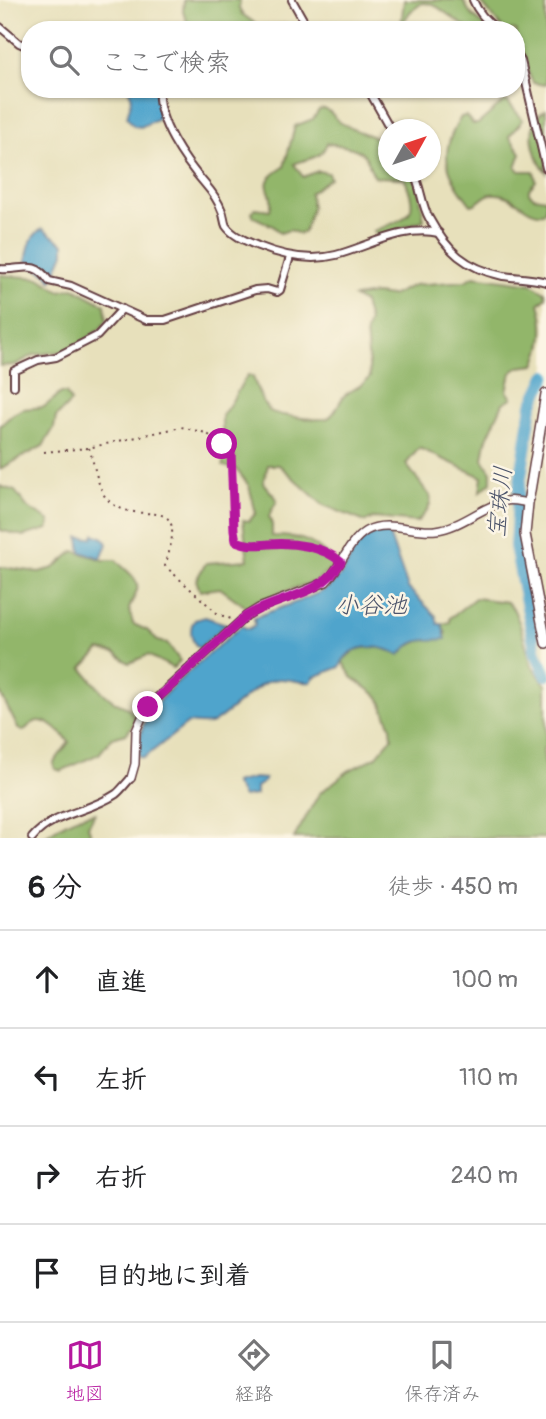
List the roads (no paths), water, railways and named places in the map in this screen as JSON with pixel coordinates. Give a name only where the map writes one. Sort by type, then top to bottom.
[{"type":"main road","points":[[546,394],[542,443],[526,503],[525,534],[546,643]]},
{"type":"street","points":[[292,0],[304,21]]},
{"type":"street","points":[[473,0],[487,21]]},
{"type":"street","points":[[0,27],[21,42]]},
{"type":"street","points":[[525,78],[546,167]]},
{"type":"street","points":[[160,98],[163,115],[183,158],[214,194],[225,225],[240,238],[290,257],[307,259],[334,256],[404,232],[422,229],[439,233]]},
{"type":"street","points":[[373,98],[385,119]]},
{"type":"street","points":[[418,182],[428,215],[456,256],[472,267],[503,276],[546,282]]},
{"type":"street","points":[[0,269],[12,270],[31,266],[44,272],[49,281],[71,286],[146,320],[165,320],[255,290],[277,292],[280,290],[290,257]]},
{"type":"street","points":[[14,386],[14,371],[38,360],[56,357],[81,345],[103,331],[122,309]]},
{"type":"street","points":[[32,838],[38,830],[56,818],[118,793],[131,778],[135,764],[136,731],[144,713],[237,623],[259,608],[326,582],[358,537],[370,529],[389,526],[433,531],[446,528],[504,501],[526,503]]},
{"type":"water","points":[[132,98],[157,98],[159,118],[141,127],[134,126],[127,117]]},
{"type":"water","points":[[43,229],[64,244],[64,253],[52,281],[44,272],[26,264],[32,239]]},
{"type":"water","name":"小谷池","points":[[388,531],[408,588],[436,616],[438,624],[442,624],[446,639],[415,642],[400,655],[375,647],[358,649],[344,659],[340,667],[314,677],[311,682],[283,679],[270,681],[214,722],[188,723],[144,758],[139,757],[140,738],[146,719],[153,708],[189,671],[241,626],[249,629],[255,625],[254,618],[329,587],[338,579],[358,545],[375,534]]},
{"type":"water","points":[[94,534],[104,538],[107,544],[101,558],[81,552],[79,537],[92,538]]},
{"type":"water","points":[[205,617],[226,624],[199,648],[192,639],[191,631],[195,620]]},
{"type":"water","points":[[254,778],[265,781],[256,787],[256,795],[243,797],[234,783]]},
{"type":"waterway","name":"宝珠川","points":[[546,376],[532,405],[519,489],[515,546],[536,653],[546,675]]}]
